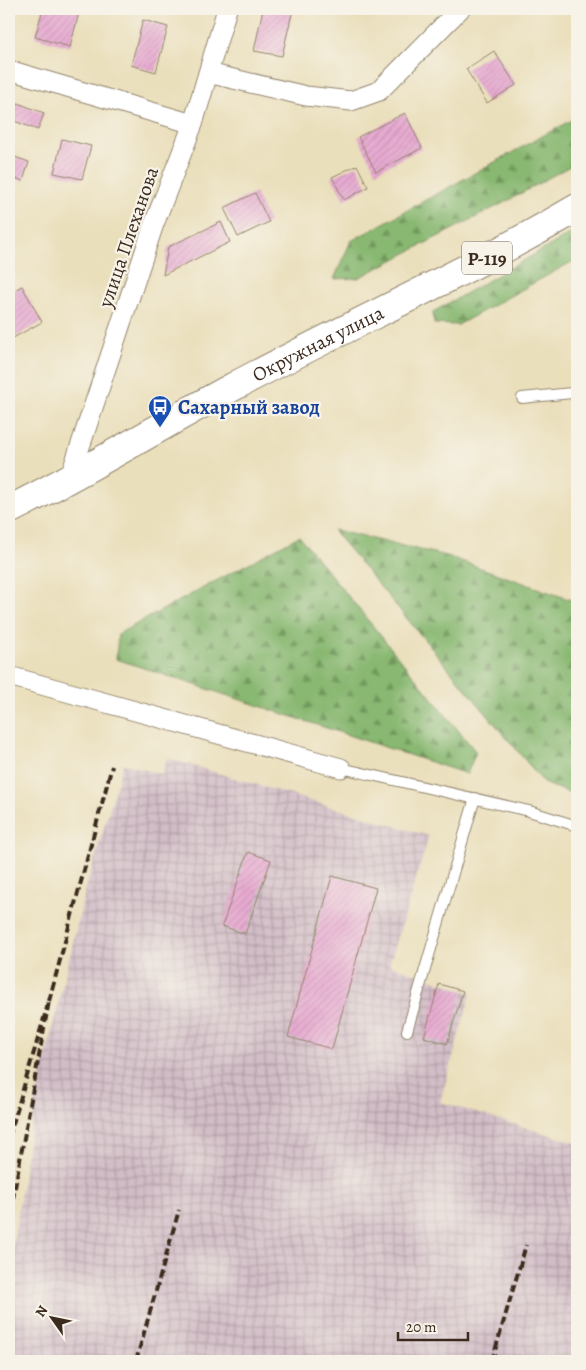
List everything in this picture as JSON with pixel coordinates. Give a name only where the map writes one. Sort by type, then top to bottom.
[{"type":"highway","name":"Окружная улица","points":[[9,510],[68,480],[232,388],[521,241],[577,208]]},
{"type":"street","name":"улица Плеханова","points":[[68,480],[154,224],[193,124],[227,9]]},
{"type":"street","points":[[208,72],[306,96],[351,101],[379,91],[460,9]]},
{"type":"street","points":[[9,70],[193,124]]},
{"type":"street","points":[[9,676],[341,768]]},
{"type":"lane","points":[[522,398],[577,391]]},
{"type":"lane","points":[[341,768],[529,811],[577,826]]},
{"type":"lane","points":[[407,1031],[475,798]]},
{"type":"shaded area","points":[[167,758],[429,836],[389,965],[471,993],[440,1102],[577,1143],[577,1361],[9,1361],[9,1273],[34,1105],[86,888],[123,764],[162,774]]},
{"type":"green space","points":[[577,117],[577,162],[511,199],[358,278],[334,279],[351,241]]},
{"type":"green space","points":[[577,230],[577,259],[458,325],[434,324],[433,312]]},
{"type":"green space","points":[[333,530],[447,556],[577,602],[577,795],[545,784]]},
{"type":"green space","points":[[299,536],[476,752],[467,774],[116,659],[118,634]]},
{"type":"building","points":[[43,9],[80,9],[70,47],[35,37]]},
{"type":"building","points":[[263,9],[293,9],[282,56],[254,51]]},
{"type":"building","points":[[143,20],[168,27],[156,72],[131,65]]},
{"type":"building","points":[[494,51],[516,85],[487,103],[466,69]]},
{"type":"building","points":[[15,102],[44,113],[38,130],[9,119]]},
{"type":"building","points":[[405,113],[422,148],[376,172],[358,137]]},
{"type":"building","points":[[62,139],[91,146],[82,179],[54,173]]},
{"type":"building","points":[[9,155],[29,162],[23,181],[9,176]]},
{"type":"building","points":[[357,165],[368,187],[344,200],[332,177]]},
{"type":"building","points":[[255,193],[269,222],[238,237],[224,208]]},
{"type":"building","points":[[221,222],[230,242],[163,275],[168,247]]},
{"type":"building","points":[[22,286],[42,322],[13,338],[9,330],[9,293]]},
{"type":"building","points":[[248,852],[271,860],[245,934],[222,926]]},
{"type":"building","points":[[332,876],[376,888],[332,1049],[288,1037]]},
{"type":"building","points":[[439,984],[463,991],[447,1044],[424,1037]]},
{"type":"railway","points":[[49,1001],[112,766]]},
{"type":"railway","points":[[9,1137],[49,1001],[9,1220]]},
{"type":"railway","points":[[136,1361],[179,1210]]},
{"type":"railway","points":[[492,1361],[526,1245]]},
{"type":"place","name":"Сахарный завод","points":[[160,428]]}]
